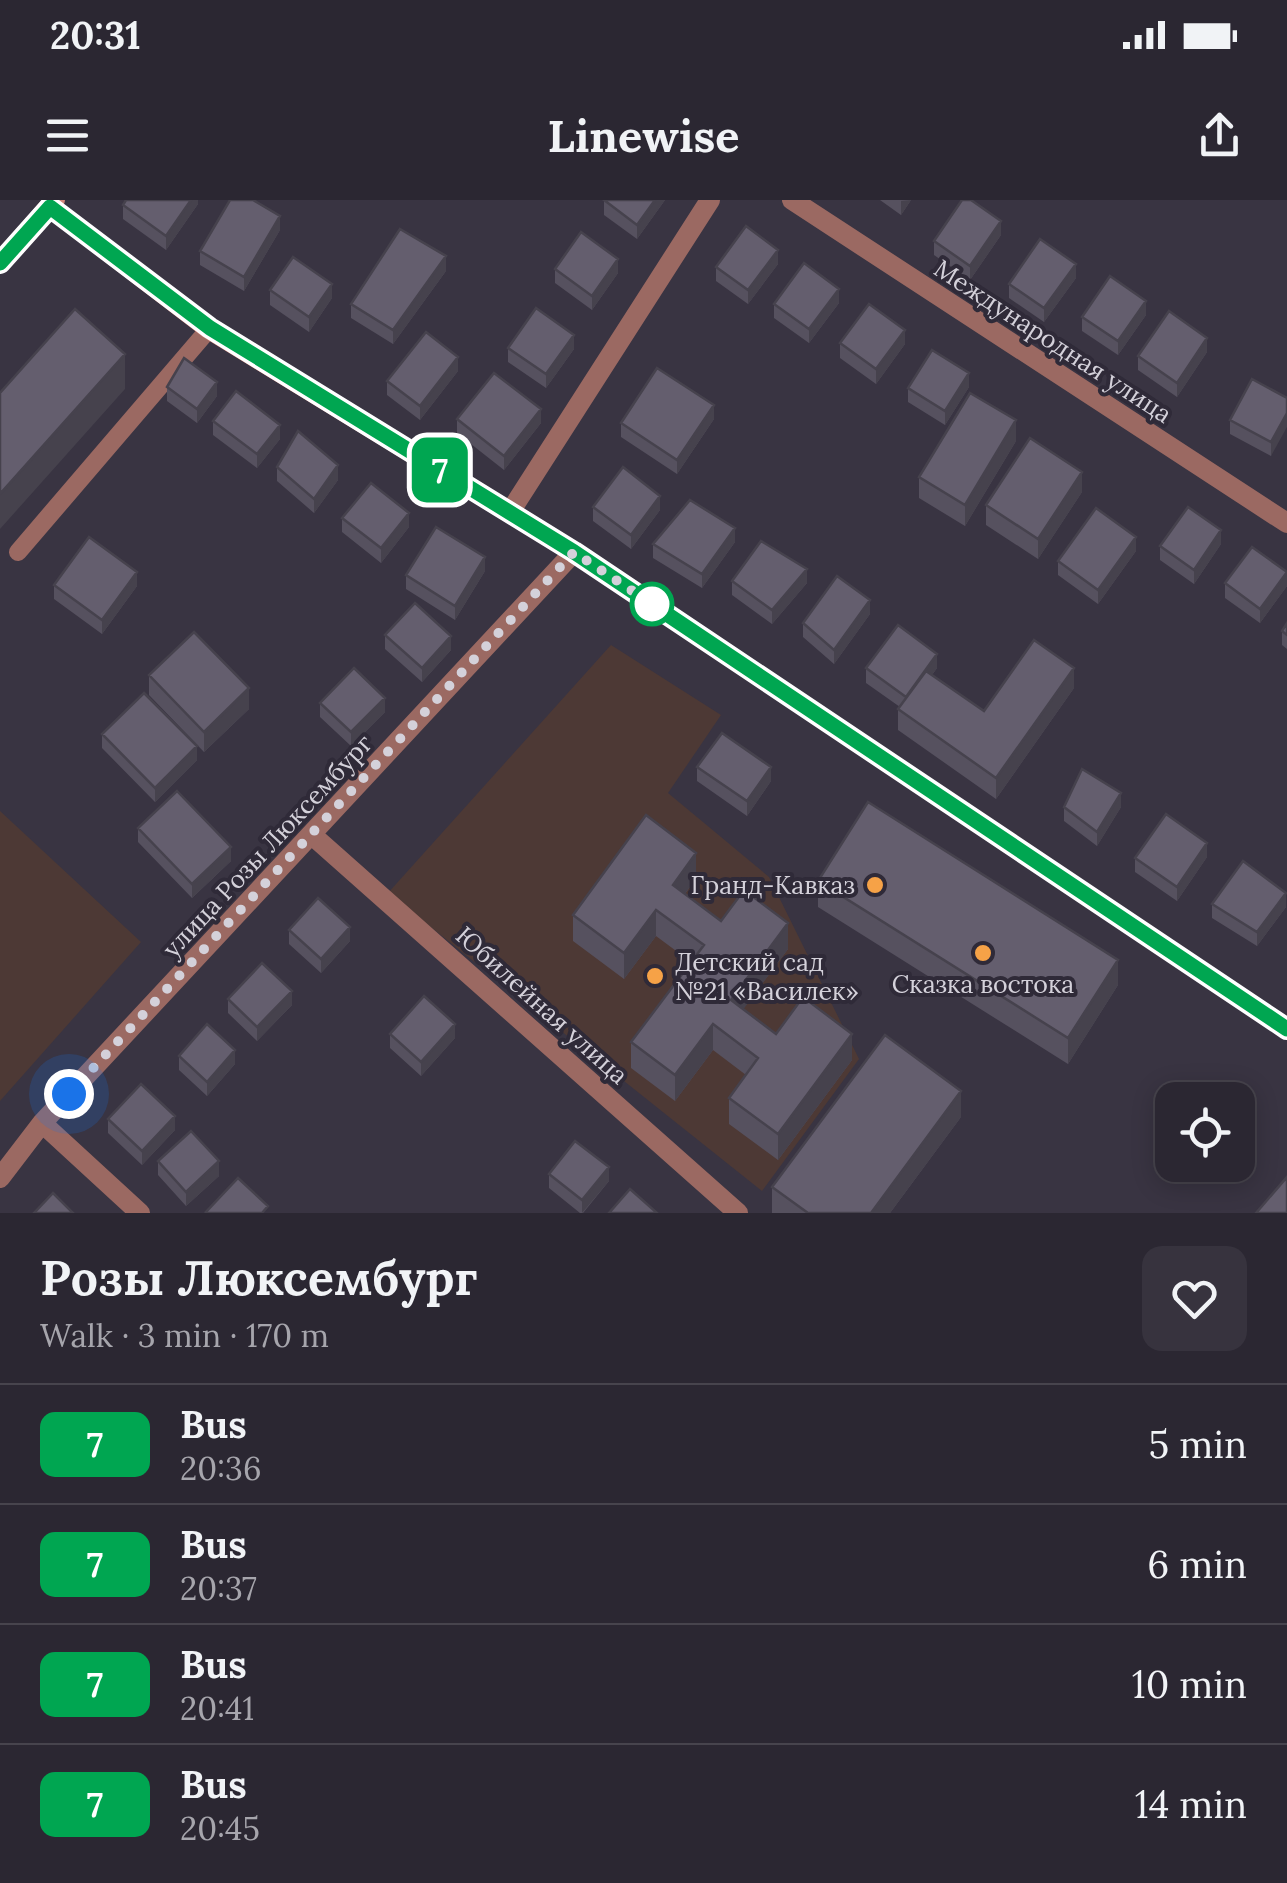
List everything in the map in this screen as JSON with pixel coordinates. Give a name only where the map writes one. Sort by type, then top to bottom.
[{"type":"main road","points":[[0,263],[48,202],[210,328],[574,552],[1287,1029]]},
{"type":"street","points":[[510,512],[710,200]]},
{"type":"street","name":"Международная улица","points":[[792,200],[1287,524]]},
{"type":"street","name":"улица Розы Люксембург","points":[[0,1178],[42,1123],[574,552]]},
{"type":"street","name":"Юбилейная улица","points":[[312,834],[738,1213]]},
{"type":"street","points":[[42,1123],[140,1213]]},
{"type":"lane","points":[[18,552],[210,328]]},
{"type":"shaded area","name":"Детский сад №21 «Василек»","points":[[611,645],[721,715],[668,793],[769,877],[859,1059],[762,1191],[388,893]]},
{"type":"shaded area","points":[[0,811],[141,942],[0,1101]]},
{"type":"building","points":[[126,200],[191,200],[166,236],[123,205]]},
{"type":"building","points":[[230,200],[253,200],[280,216],[244,277],[200,251]]},
{"type":"building","points":[[604,200],[655,200],[637,225]]},
{"type":"building","points":[[962,200],[971,200],[1001,221],[970,266],[934,241]]},
{"type":"building","points":[[746,226],[778,250],[748,290],[716,267]]},
{"type":"building","points":[[400,229],[446,256],[393,330],[351,304]]},
{"type":"building","points":[[581,232],[618,259],[592,296],[555,269]]},
{"type":"building","points":[[1040,239],[1076,264],[1044,308],[1009,284]]},
{"type":"building","points":[[293,257],[332,284],[309,317],[270,290]]},
{"type":"building","points":[[804,263],[839,289],[809,329],[774,304]]},
{"type":"building","points":[[1110,276],[1146,301],[1118,341],[1082,317]]},
{"type":"building","points":[[869,304],[905,330],[876,369],[840,343]]},
{"type":"building","points":[[536,308],[574,335],[546,374],[508,348]]},
{"type":"building","points":[[75,309],[125,354],[0,494],[0,393]]},
{"type":"building","points":[[1169,311],[1207,338],[1177,383],[1138,356]]},
{"type":"building","points":[[426,332],[458,357],[420,406],[387,381]]},
{"type":"building","points":[[932,350],[969,373],[945,411],[908,388]]},
{"type":"building","points":[[184,358],[217,382],[197,409],[167,387]]},
{"type":"building","points":[[657,368],[714,405],[677,460],[621,423]]},
{"type":"building","points":[[494,373],[541,409],[504,456],[457,419]]},
{"type":"building","points":[[1252,379],[1287,398],[1287,413],[1271,442],[1230,420]]},
{"type":"building","points":[[236,391],[280,425],[257,454],[213,421]]},
{"type":"building","points":[[970,393],[1016,420],[965,505],[919,477]]},
{"type":"building","points":[[298,431],[338,465],[314,499],[277,467]]},
{"type":"building","points":[[1030,438],[1082,472],[1038,539],[986,505]]},
{"type":"building","points":[[623,467],[660,496],[631,535],[593,507]]},
{"type":"building","points":[[371,483],[409,513],[381,548],[342,518]]},
{"type":"building","points":[[690,500],[735,528],[702,574],[653,544]]},
{"type":"building","points":[[1188,507],[1221,530],[1194,570],[1160,546]]},
{"type":"building","points":[[1096,508],[1136,537],[1098,590],[1058,561]]},
{"type":"building","points":[[436,527],[485,557],[455,606],[406,575]]},
{"type":"building","points":[[89,537],[137,572],[102,620],[54,585]]},
{"type":"building","points":[[761,541],[807,569],[772,610],[732,581]]},
{"type":"building","points":[[1252,547],[1287,572],[1260,609],[1225,583]]},
{"type":"building","points":[[837,576],[870,600],[834,650],[803,623]]},
{"type":"building","points":[[415,603],[451,636],[422,668],[385,635]]},
{"type":"building","points":[[898,625],[937,654],[906,697],[866,668]]},
{"type":"building","points":[[194,632],[249,688],[204,732],[149,675]]},
{"type":"building","points":[[1034,640],[1074,668],[996,778],[898,709],[926,671],[984,711]]},
{"type":"building","points":[[354,668],[385,698],[351,732],[320,703]]},
{"type":"building","points":[[144,693],[197,746],[155,788],[102,734]]},
{"type":"building","points":[[722,733],[771,767],[747,801],[697,767]]},
{"type":"building","points":[[1082,769],[1121,793],[1097,832],[1064,807]]},
{"type":"building","points":[[177,791],[231,847],[192,884],[138,828]]},
{"type":"building","points":[[868,802],[1118,960],[1068,1038],[818,881]]},
{"type":"building","points":[[1166,814],[1207,843],[1177,887],[1135,858]]},
{"type":"building","points":[[646,815],[696,853],[673,885],[721,921],[744,890],[788,923],[731,1000],[776,1034],[803,997],[852,1034],[778,1134],[729,1098],[758,1058],[713,1024],[675,1075],[631,1042],[704,945],[656,910],[624,953],[573,915]]},
{"type":"building","points":[[1243,861],[1286,893],[1257,932],[1212,904]]},
{"type":"building","points":[[318,898],[350,927],[321,959],[289,930]]},
{"type":"building","points":[[262,963],[292,991],[257,1027],[228,999]]},
{"type":"building","points":[[424,996],[455,1024],[421,1062],[390,1034]]},
{"type":"building","points":[[207,1024],[235,1050],[207,1082],[179,1056]]},
{"type":"building","points":[[885,1035],[961,1091],[871,1213],[808,1213],[772,1187]]},
{"type":"building","points":[[141,1084],[175,1116],[142,1151],[108,1119]]},
{"type":"building","points":[[191,1131],[219,1161],[186,1192],[158,1161]]},
{"type":"building","points":[[575,1141],[609,1167],[582,1200],[549,1174]]},
{"type":"building","points":[[1287,1177],[1287,1213],[1256,1213]]},
{"type":"building","points":[[238,1178],[268,1206],[262,1213],[206,1212]]},
{"type":"building","points":[[630,1189],[657,1213],[609,1213]]},
{"type":"building","points":[[53,1193],[73,1213],[34,1213]]},
{"type":"bus line","name":"7","points":[[0,263],[50,207],[210,328],[574,552],[1287,1029]]},
{"type":"place","name":"Гранд-Кавказ","points":[[875,885]]},
{"type":"place","name":"Сказка востока","points":[[983,953]]},
{"type":"place","name":"Детский сад №21 «Василек»","points":[[655,976]]},
{"type":"route","points":[[69,1094],[574,552],[652,604]]}]
